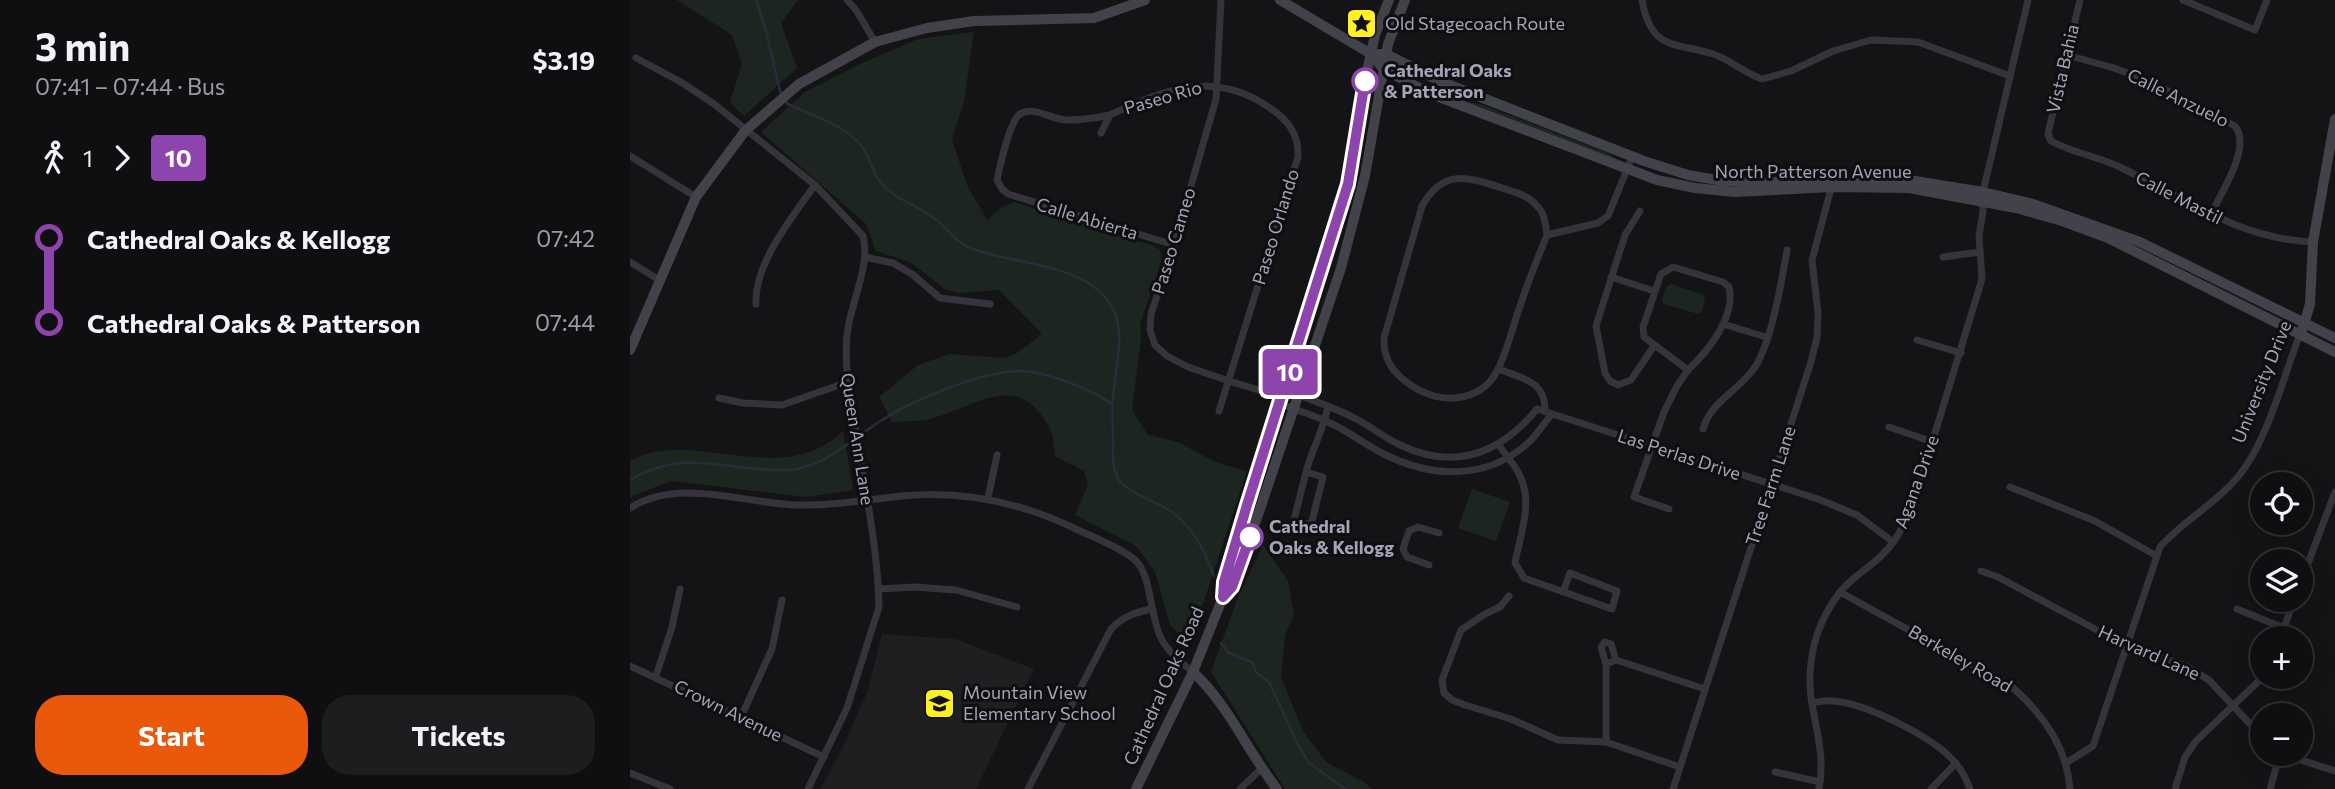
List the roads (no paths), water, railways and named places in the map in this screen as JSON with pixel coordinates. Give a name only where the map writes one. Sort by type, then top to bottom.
[{"type":"main road","points":[[630,350],[696,197],[745,131],[799,84],[875,41],[927,28],[974,21],[1094,18],[1145,0]]},
{"type":"main road","name":"North Patterson Avenue","points":[[1280,0],[1371,54],[1383,69],[1431,94],[1657,180],[1714,191],[1763,192],[1833,183]]},
{"type":"main road","name":"Cathedral Oaks Road","points":[[1136,789],[1193,672],[1223,597],[1228,569],[1348,184],[1371,54],[1390,0]]},
{"type":"main road","name":"Cathedral Oaks Road","points":[[1223,597],[1232,587],[1356,214],[1386,54],[1405,0]]},
{"type":"main road","name":"North Patterson Avenue","points":[[1371,54],[1386,54],[1442,82],[1633,157],[1684,174],[1723,181],[1833,183],[1983,196],[2108,238],[2302,329],[2335,352]]},
{"type":"main road","name":"University Drive","points":[[2302,329],[2311,296],[2313,242],[2335,119]]},
{"type":"main road","name":"North Patterson Avenue","points":[[2302,329],[2335,338]]},
{"type":"main road","points":[[1193,672],[1211,690],[1276,789]]},
{"type":"street","points":[[846,0],[856,10],[875,41]]},
{"type":"street","name":"Paseo Cameo","points":[[1221,0],[1216,99],[1151,314],[1150,330],[1155,345],[1167,356],[1229,381],[1282,397]]},
{"type":"street","points":[[1642,0],[1648,21],[1661,40],[1735,63],[1762,79],[1791,71],[1833,51],[1871,40],[1918,42],[2010,76],[2028,0]]},
{"type":"street","name":"Vista Bahia","points":[[2049,138],[2080,0]]},
{"type":"street","points":[[2183,0],[2255,30],[2267,0]]},
{"type":"street","name":"Calle Anzuelo","points":[[2067,55],[2114,68],[2153,83],[2235,126],[2242,140],[2237,159],[2211,214]]},
{"type":"street","points":[[636,58],[714,104],[815,185],[863,236],[865,257],[893,263],[912,274],[940,298],[990,304]]},
{"type":"street","name":"Agana Drive","points":[[1820,785],[1820,736],[1812,703],[1812,659],[1817,636],[1826,613],[1840,592],[1894,542],[1908,516],[1961,354],[1982,279],[1980,252],[1983,196],[2010,76]]},
{"type":"street","name":"Paseo Rio","points":[[1002,189],[997,180],[1000,165],[1019,115],[1030,111],[1064,120],[1095,119],[1191,87],[1217,85]]},
{"type":"street","name":"Paseo Orlando","points":[[1217,85],[1244,92],[1276,112],[1294,132],[1298,146],[1298,157],[1219,411]]},
{"type":"street","name":"Paseo Rio","points":[[1101,133],[1110,115]]},
{"type":"street","name":"Calle Mastil","points":[[2049,138],[2058,145],[2122,168],[2245,230],[2313,242]]},
{"type":"street","points":[[630,156],[696,197]]},
{"type":"street","points":[[1547,235],[1598,223],[1608,216],[1633,157]]},
{"type":"street","points":[[1463,177],[1529,198],[1544,214],[1547,235],[1531,273],[1499,369],[1488,383],[1471,395],[1447,399],[1427,394],[1394,372],[1387,362],[1384,338],[1422,206],[1429,194],[1440,184],[1463,177]]},
{"type":"street","name":"Tree Farm Lane","points":[[1673,789],[1817,338],[1818,312],[1812,260],[1833,183]]},
{"type":"street","points":[[756,304],[755,295],[775,244],[815,185]]},
{"type":"street","name":"Calle Abierta","points":[[1002,189],[1008,194],[1174,245]]},
{"type":"street","points":[[1640,211],[1625,235],[1596,326],[1605,373],[1610,381],[1618,385],[1631,380],[1654,346]]},
{"type":"street","points":[[1703,429],[1706,419],[1718,402],[1752,371],[1780,294],[1787,250]]},
{"type":"street","points":[[1943,257],[1980,252]]},
{"type":"street","name":"Queen Ann Lane","points":[[808,789],[847,708],[879,607],[867,501],[845,364],[847,333],[865,257]]},
{"type":"street","points":[[630,262],[661,281]]},
{"type":"street","points":[[1670,509],[1634,497],[1664,412],[1688,370],[1702,356],[1723,324],[1731,295],[1729,287],[1723,282],[1674,267],[1661,274],[1643,327],[1644,337],[1688,370]]},
{"type":"street","points":[[1611,277],[1654,291]]},
{"type":"street","points":[[1723,324],[1766,337]]},
{"type":"street","name":"University Drive","points":[[2066,763],[2093,746],[2155,555],[2171,534],[2226,490],[2246,467],[2264,429],[2302,329]]},
{"type":"street","points":[[1917,340],[1961,354]]},
{"type":"street","points":[[1282,397],[1293,409],[1325,421],[1396,460],[1426,470],[1466,472],[1507,458],[1529,442],[1544,411],[1545,399],[1534,383],[1499,369]]},
{"type":"street","points":[[719,398],[782,405],[848,383]]},
{"type":"street","points":[[1282,397],[1298,395],[1328,406],[1401,445],[1446,457],[1465,456],[1499,445],[1544,411]]},
{"type":"street","points":[[1306,472],[1323,477],[1311,525],[1294,520],[1306,472],[1312,449],[1325,421],[1328,406]]},
{"type":"street","name":"Las Perlas Drive","points":[[1544,411],[1818,499],[1857,515],[1894,542]]},
{"type":"street","points":[[1889,427],[1933,442]]},
{"type":"street","points":[[1499,445],[1516,469],[1525,492],[1527,513],[1514,563],[1524,578],[1563,592],[1612,609],[1617,591],[1570,573],[1563,592]]},
{"type":"street","points":[[988,498],[998,454]]},
{"type":"street","points":[[2010,487],[2095,521],[2155,555]]},
{"type":"street","points":[[630,508],[649,497],[673,492],[790,505],[824,506],[942,494],[988,498],[1048,516],[1113,546],[1135,560],[1145,575],[1150,609],[1161,639],[1193,672]]},
{"type":"street","points":[[2313,550],[2335,492]]},
{"type":"street","points":[[1429,565],[1407,557],[1403,550],[1409,531],[1418,527],[1439,533]]},
{"type":"street","name":"Harvard Lane","points":[[1981,571],[2009,582],[2125,645],[2186,666],[2209,680],[2250,724]]},
{"type":"street","points":[[879,589],[914,587],[956,590],[1017,607]]},
{"type":"street","points":[[656,676],[672,627],[680,589]]},
{"type":"street","name":"Berkeley Road","points":[[1840,592],[2012,687],[2045,722],[2059,742],[2070,789]]},
{"type":"street","points":[[1509,596],[1500,607],[1461,630],[1442,680],[1444,692],[1452,700],[1511,719],[1558,740],[1606,743],[1681,767]]},
{"type":"street","points":[[741,717],[772,649],[782,600]]},
{"type":"street","points":[[1028,789],[1111,629],[1119,620],[1150,609]]},
{"type":"street","points":[[2236,609],[2279,626]]},
{"type":"street","points":[[1606,743],[1606,664],[1601,652],[1605,642],[1611,644],[1616,660]]},
{"type":"street","points":[[1606,664],[1616,660],[1705,689]]},
{"type":"street","name":"Crown Avenue","points":[[630,666],[824,757]]},
{"type":"street","points":[[2175,789],[2185,757],[2196,741],[2251,689]]},
{"type":"street","points":[[1812,703],[1833,701],[1859,706],[1885,716],[1927,740],[1956,763],[1970,789]]},
{"type":"street","points":[[1931,789],[1956,763]]},
{"type":"street","points":[[2313,764],[2335,771]]},
{"type":"street","points":[[2270,789],[2277,766]]},
{"type":"street","points":[[1240,789],[1261,769]]},
{"type":"street","points":[[1775,772],[1820,785]]},
{"type":"street","points":[[630,773],[670,789]]},
{"type":"waterway","points":[[756,0],[781,95]]},
{"type":"waterway","points":[[784,100],[836,126],[853,138],[864,149],[878,179],[887,189],[931,216],[966,246],[1056,269],[1090,284],[1103,295],[1113,309],[1119,330],[1113,408],[1113,459],[1117,477],[1127,488],[1169,510],[1188,527],[1199,542],[1214,576]]},
{"type":"waterway","points":[[630,480],[667,465],[685,463],[783,470],[809,466],[830,456],[908,405],[965,382],[1002,373],[1029,372],[1068,382],[1113,405]]},
{"type":"waterway","points":[[1221,643],[1229,653],[1253,663],[1256,672],[1269,682],[1309,763],[1345,789]]},
{"type":"place","name":"Old Stagecoach Route","points":[[1362,24]]},
{"type":"place","name":"Cathedral Oaks & Patterson","points":[[1365,81]]},
{"type":"place","name":"Cathedral Oaks & Kellogg","points":[[1250,537]]},
{"type":"place","name":"Mountain View Elementary School","points":[[940,703]]}]
